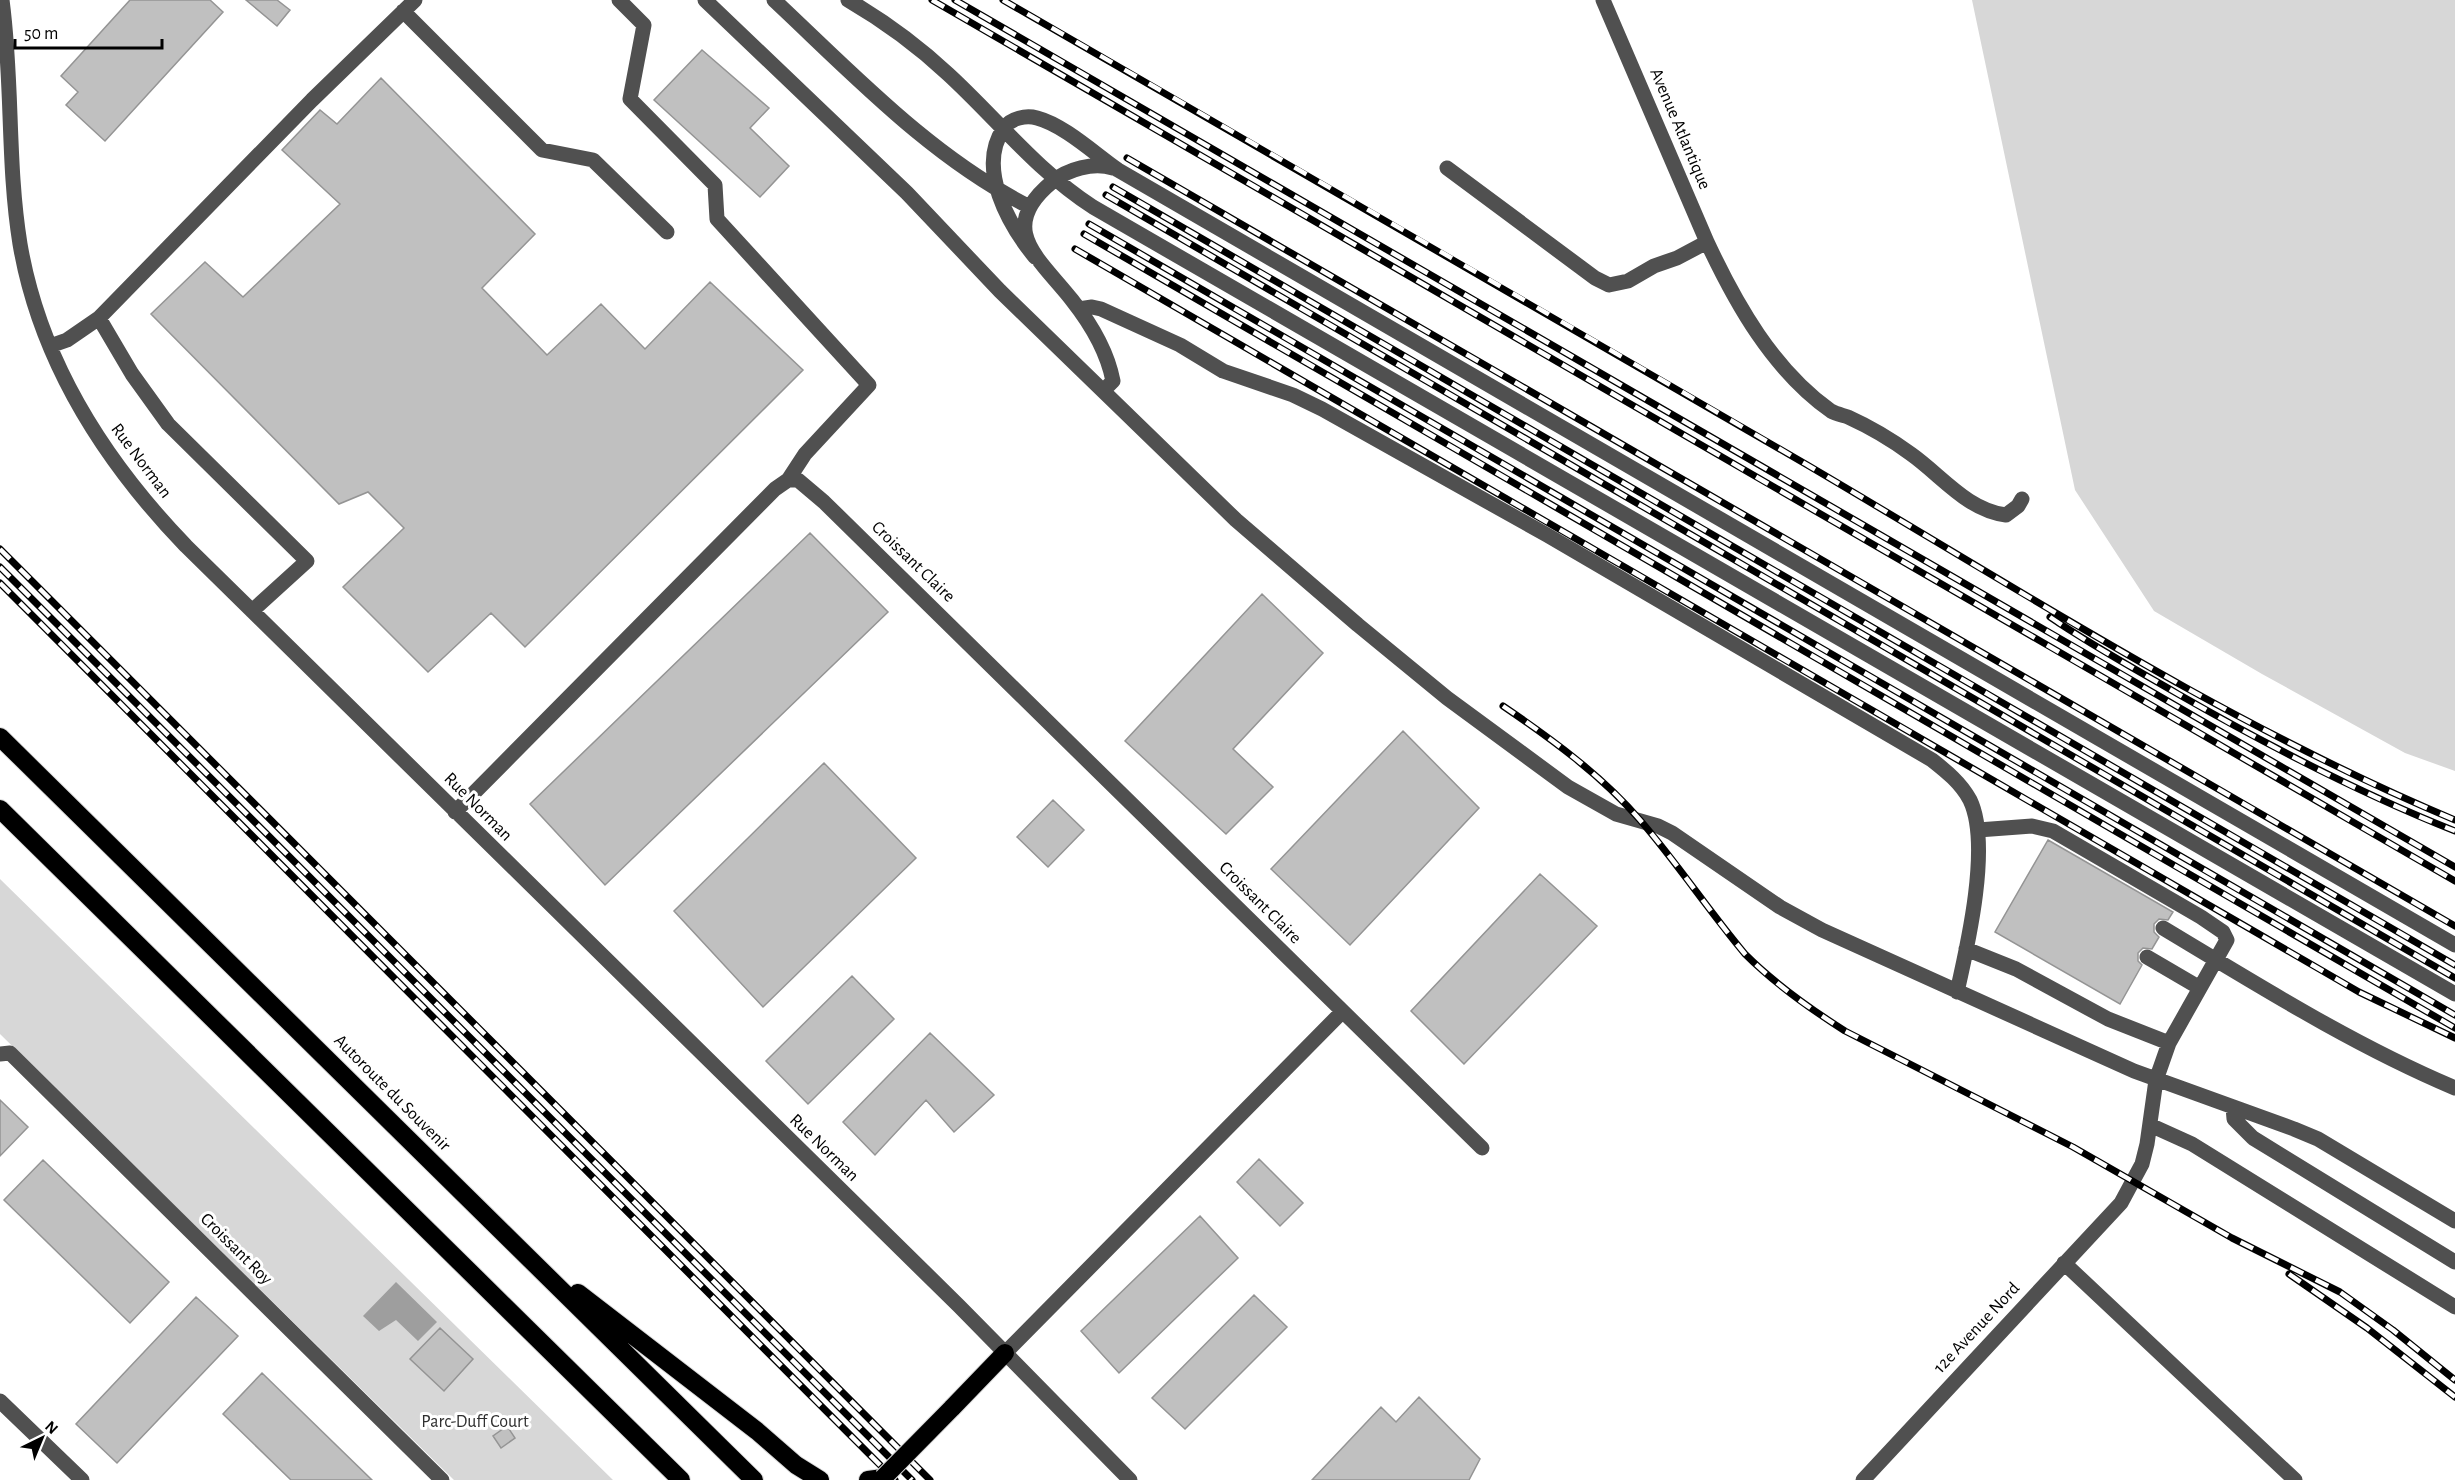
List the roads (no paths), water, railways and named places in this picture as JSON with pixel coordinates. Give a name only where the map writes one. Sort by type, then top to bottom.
[{"type":"highway","name":"Autoroute du Souvenir","points":[[0,737],[754,1480]]},
{"type":"highway","points":[[0,809],[681,1480]]},
{"type":"highway","points":[[515,1244],[756,1431],[796,1465],[820,1480]]},
{"type":"highway","points":[[877,1479],[952,1408],[1005,1353]]},
{"type":"street","name":"Rue Norman","points":[[2,0],[8,48],[20,244],[36,310],[50,346],[76,400],[116,464],[168,527],[454,812],[1005,1353],[1130,1480]]},
{"type":"street","points":[[50,346],[67,340],[99,318],[312,100],[415,0]]},
{"type":"street","points":[[454,812],[770,494],[788,480],[805,454],[869,385],[717,219],[715,185],[630,99],[644,25],[618,0]]},
{"type":"street","points":[[705,0],[908,193],[1000,291],[1236,520],[1358,626],[1447,698],[1568,787],[1616,814],[1658,826],[1672,833],[1780,907],[1822,930],[2156,1080],[2318,1139],[2455,1221]]},
{"type":"street","points":[[774,0],[902,117],[960,163],[1030,207]]},
{"type":"street","points":[[848,0],[886,22],[919,48],[1054,180],[1093,207],[2455,994]]},
{"type":"street","name":"Avenue Atlantique","points":[[1604,0],[1707,242],[1745,315],[1778,360],[1808,393],[1833,413],[1847,417],[1910,453],[1985,511],[2006,515],[2019,506],[2022,499]]},
{"type":"street","points":[[403,11],[542,150],[593,160],[667,232]]},
{"type":"street","points":[[1103,391],[1113,381],[1096,335],[1079,309],[1016,232],[998,189],[994,163],[999,137],[1008,123],[1018,118],[1036,118],[1063,131],[1118,170],[2455,945]]},
{"type":"street","points":[[1035,257],[1024,233],[1024,223],[1030,207],[1041,191],[1054,180],[1074,170],[1096,165],[1118,170]]},
{"type":"street","points":[[1447,168],[1602,282],[1614,284],[1628,281],[1654,266],[1677,258],[1707,242]]},
{"type":"street","points":[[1079,309],[1092,307],[1101,309],[1180,345],[1223,371],[1305,400],[1547,534],[1925,755],[1947,772],[1964,791],[1975,813],[1978,830],[1976,881],[1957,992]]},
{"type":"street","points":[[99,318],[132,374],[168,424],[307,561],[252,611]]},
{"type":"street","name":"Croissant Claire","points":[[788,480],[798,480],[812,491],[1482,1148]]},
{"type":"street","name":"12e Avenue Nord","points":[[1863,1480],[2121,1203],[2142,1164],[2156,1080],[2169,1043],[2227,940],[2219,928],[2053,831],[2021,826],[1978,830]]},
{"type":"street","points":[[2163,928],[2379,1052],[2455,1088]]},
{"type":"street","points":[[1966,949],[2016,969],[2108,1019],[2169,1043]]},
{"type":"street","points":[[2147,957],[2200,988]]},
{"type":"street","points":[[1005,1353],[1342,1012]]},
{"type":"street","name":"Croissant Roy","points":[[0,1054],[10,1053],[442,1480]]},
{"type":"street","points":[[2233,1107],[2234,1119],[2253,1138],[2455,1262]]},
{"type":"street","points":[[2150,1125],[2192,1144],[2455,1307]]},
{"type":"street","points":[[2064,1263],[2295,1480]]},
{"type":"street","points":[[0,1401],[82,1480]]},
{"type":"railway","points":[[932,0],[2455,881]]},
{"type":"railway","points":[[955,0],[2455,867]]},
{"type":"railway","points":[[1003,0],[1809,466],[2126,654],[2288,742],[2371,783],[2455,820]]},
{"type":"railway","points":[[1127,158],[2455,926]]},
{"type":"railway","points":[[1113,187],[2455,965]]},
{"type":"railway","points":[[1106,195],[2455,978]]},
{"type":"railway","points":[[1089,224],[2455,1015]]},
{"type":"railway","points":[[1084,234],[2455,1028]]},
{"type":"railway","points":[[1075,249],[2359,992],[2455,1038]]},
{"type":"railway","points":[[0,549],[930,1480]]},
{"type":"railway","points":[[0,567],[912,1480]]},
{"type":"railway","points":[[0,583],[895,1480]]},
{"type":"railway","points":[[2050,617],[2129,666],[2279,750],[2384,801],[2455,831]]},
{"type":"railway","points":[[1503,706],[1558,745],[1609,788],[1654,836],[1745,954],[1805,1004],[1845,1031],[2073,1147],[2232,1238],[2340,1292],[2393,1330],[2455,1380]]},
{"type":"railway","points":[[2289,1274],[2367,1328],[2455,1397]]},
{"type":"park label","name":"Parc-Duff Court","points":[[475,1422]]}]
